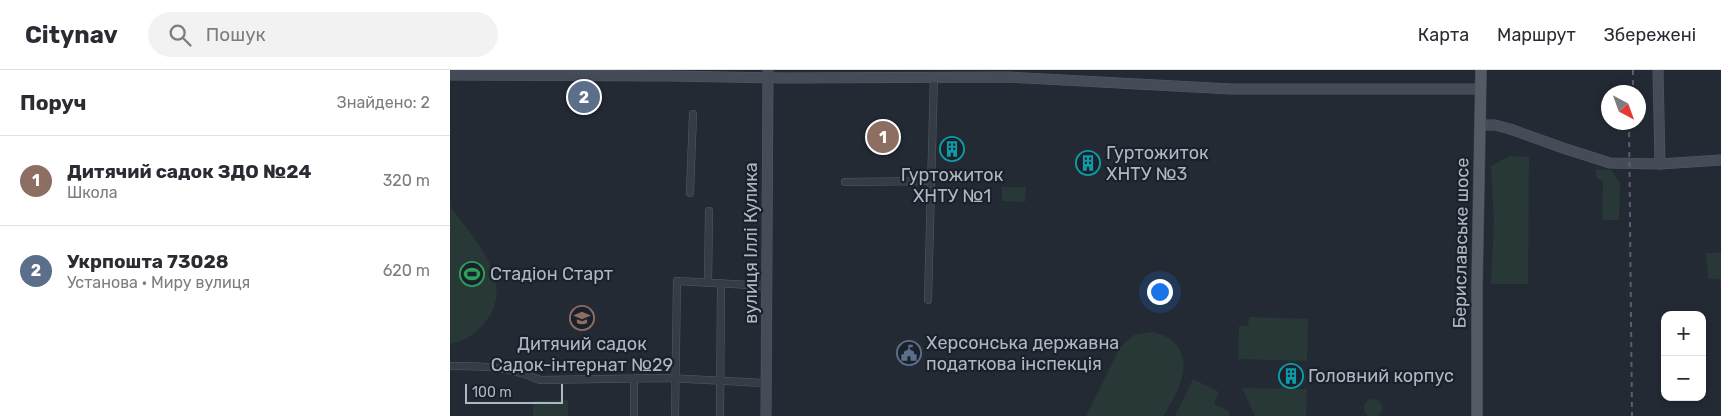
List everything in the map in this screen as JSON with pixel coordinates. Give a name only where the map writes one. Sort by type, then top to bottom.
[{"type":"main road","name":"Бериславське шосе","points":[[1477,416],[1481,70]]},
{"type":"street","points":[[1658,70],[1660,164]]},
{"type":"street","points":[[450,74],[934,76],[1007,73],[1231,89],[1480,89]]},
{"type":"street","name":"вулиця Іллі Кулика","points":[[766,416],[768,74]]},
{"type":"street","points":[[928,300],[934,76]]},
{"type":"street","points":[[690,193],[693,114]]},
{"type":"street","points":[[1480,125],[1495,125],[1510,129],[1610,163],[1660,164],[1721,160]]},
{"type":"street","points":[[846,182],[931,181]]},
{"type":"street","points":[[708,211],[708,282]]},
{"type":"street","points":[[675,416],[677,281],[766,286]]},
{"type":"street","points":[[720,416],[721,283]]},
{"type":"street","points":[[450,366],[490,366],[521,372],[540,380],[675,379],[766,383]]},
{"type":"street","points":[[634,379],[634,416]]},
{"type":"shaded area","points":[[1510,156],[1529,157],[1528,284],[1491,284],[1494,221],[1491,166]]},
{"type":"shaded area","points":[[1595,170],[1611,170],[1620,183],[1619,220],[1602,220],[1603,181],[1597,178]]},
{"type":"shaded area","points":[[1002,187],[1026,187],[1025,202],[1002,201]]},
{"type":"shaded area","name":"Стадіон Старт","points":[[450,206],[488,260],[497,290],[495,305],[487,320],[476,332],[456,343],[450,344]]},
{"type":"shaded area","points":[[1706,253],[1721,253],[1721,291],[1720,279],[1708,279]]},
{"type":"shaded area","points":[[1249,317],[1308,319],[1307,361],[1238,359],[1239,326],[1248,326]]},
{"type":"shaded area","points":[[1152,332],[1166,337],[1176,344],[1184,365],[1177,391],[1164,416],[1086,416],[1120,347],[1134,335]]},
{"type":"shaded area","points":[[1193,379],[1219,392],[1214,404],[1230,412],[1228,416],[1175,416]]},
{"type":"shaded area","points":[[1242,388],[1307,389],[1306,416],[1255,416]]},
{"type":"shaded area","points":[[1373,399],[1379,402],[1382,408],[1379,414],[1373,417],[1367,414],[1364,408],[1367,402]]},
{"type":"shaded area","points":[[568,400],[568,416],[533,416],[533,401]]},
{"type":"railway","points":[[1633,70],[1633,85]]},
{"type":"railway","points":[[1629,130],[1632,416]]},
{"type":"place","name":"Укрпошта 73028","points":[[584,97]]},
{"type":"place","name":"Дитячий садок ЗДО №24","points":[[883,137]]},
{"type":"place","name":"Гуртожиток ХНТУ №1","points":[[952,149]]},
{"type":"place","name":"Гуртожиток ХНТУ №3","points":[[1088,163]]},
{"type":"place","name":"Стадіон Старт","points":[[472,274]]},
{"type":"place","name":"Дитячий садок Садок-інтернат №29","points":[[582,318]]},
{"type":"place","name":"Херсонська державна податкова інспекція","points":[[909,353]]},
{"type":"place","name":"Головний корпус","points":[[1291,376]]}]
